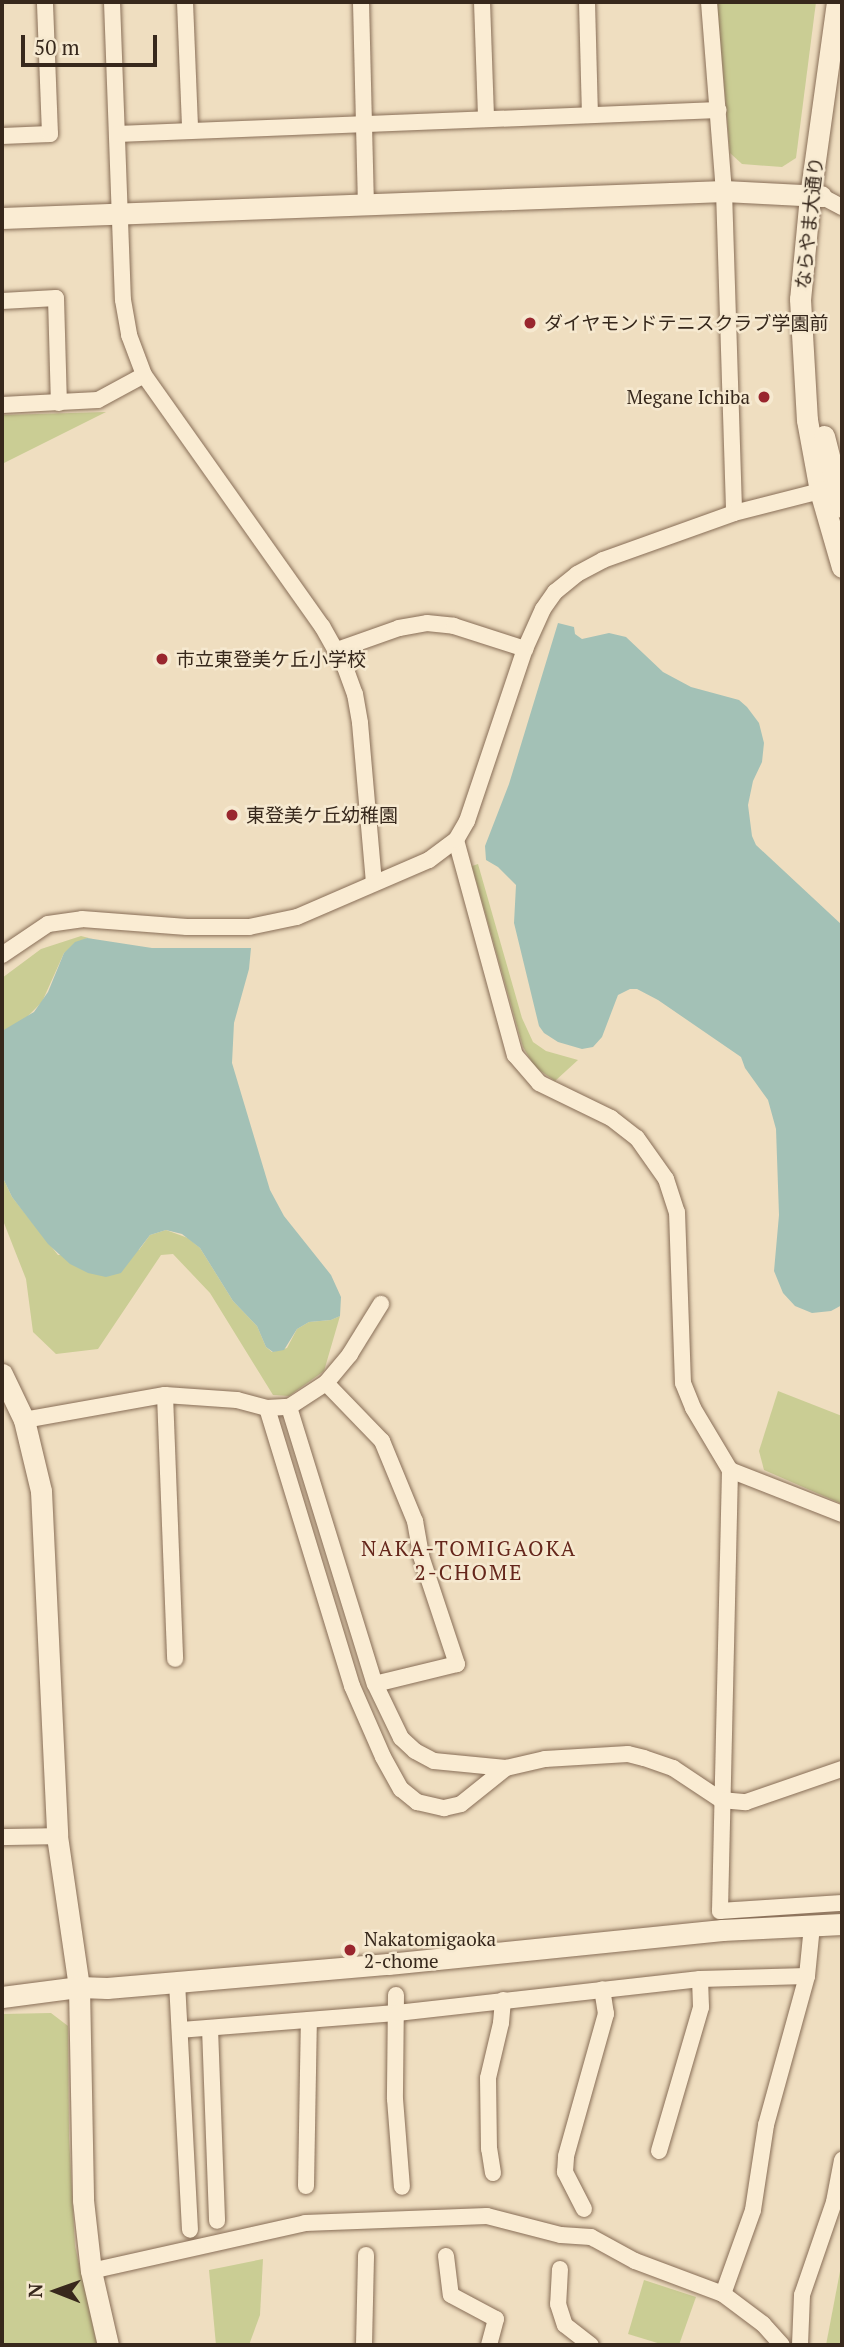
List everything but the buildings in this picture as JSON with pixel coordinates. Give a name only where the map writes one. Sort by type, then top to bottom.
[{"type":"street","points":[[2,136],[50,134],[45,2]]},
{"type":"street","points":[[112,2],[125,318],[144,375],[337,650],[355,694],[360,723],[374,882]]},
{"type":"street","points":[[185,2],[190,129]]},
{"type":"street","points":[[361,2],[366,205]]},
{"type":"street","points":[[482,2],[486,119]]},
{"type":"street","points":[[587,2],[590,116]]},
{"type":"street","points":[[709,2],[724,191],[734,513]]},
{"type":"street","name":"ならやま大通り","points":[[837,2],[815,196],[800,299],[807,420],[820,491],[842,567]]},
{"type":"street","points":[[842,55],[815,196],[814,358],[820,417],[842,503]]},
{"type":"street","points":[[117,134],[719,110]]},
{"type":"street","points":[[2,218],[724,191],[815,196],[842,206]]},
{"type":"street","points":[[2,301],[56,298],[59,403]]},
{"type":"street","points":[[2,405],[98,400],[144,375]]},
{"type":"street","points":[[2,955],[48,924],[82,919],[187,928],[249,927],[297,917],[429,860],[456,840],[480,790],[525,649],[543,608],[555,592],[577,574],[603,559],[734,513],[820,491],[842,503]]},
{"type":"street","points":[[337,650],[399,628],[427,623],[454,626],[525,649]]},
{"type":"street","points":[[456,840],[511,1043],[521,1066],[539,1083],[611,1118],[648,1151],[666,1180],[679,1229],[683,1383],[693,1408],[730,1470],[720,1911],[842,1903]]},
{"type":"street","points":[[24,1420],[165,1395],[237,1400],[267,1408],[289,1407],[326,1383],[351,1354],[381,1304]]},
{"type":"street","points":[[2,1374],[24,1420],[41,1491],[57,1836],[79,1987],[83,2200],[91,2271],[108,2345]]},
{"type":"street","points":[[326,1383],[382,1441],[415,1521],[421,1556],[457,1664],[375,1684]]},
{"type":"street","points":[[165,1395],[175,1658]]},
{"type":"street","points":[[289,1407],[375,1684],[401,1738],[415,1751],[434,1761],[506,1768],[545,1759],[628,1754],[673,1768],[722,1800],[746,1802],[842,1769]]},
{"type":"street","points":[[267,1408],[352,1686],[383,1757],[401,1789],[426,1806],[452,1807],[461,1804],[506,1768]]},
{"type":"street","points":[[730,1470],[842,1514]]},
{"type":"street","points":[[2,1837],[57,1836]]},
{"type":"street","points":[[2,1997],[79,1987],[107,1988],[177,1982],[722,1930],[842,1924]]},
{"type":"street","points":[[723,2294],[752,2210],[766,2125],[807,1976],[811,1926]]},
{"type":"street","points":[[180,2030],[397,2013],[699,1979],[807,1976]]},
{"type":"street","points":[[659,2151],[702,2007],[699,1979]]},
{"type":"street","points":[[177,1982],[183,2151],[190,2230]]},
{"type":"street","points":[[584,2209],[565,2172],[566,2156],[606,2014],[602,1989]]},
{"type":"street","points":[[396,1995],[395,2099],[402,2187]]},
{"type":"street","points":[[493,2174],[489,2149],[488,2078],[501,2023],[503,2000]]},
{"type":"street","points":[[306,2186],[309,2020]]},
{"type":"street","points":[[210,2028],[217,2221]]},
{"type":"street","points":[[800,2345],[802,2295],[834,2202],[842,2160]]},
{"type":"street","points":[[91,2271],[305,2223],[487,2216],[561,2235],[591,2237],[635,2261],[723,2294],[763,2324],[782,2345]]},
{"type":"street","points":[[364,2345],[366,2255]]},
{"type":"street","points":[[446,2256],[451,2295],[496,2319],[489,2345]]},
{"type":"street","points":[[560,2269],[558,2304],[565,2325],[591,2345]]},
{"type":"green space","points":[[717,2],[816,2],[796,158],[782,167],[742,164],[730,153]]},
{"type":"green space","points":[[106,412],[2,464],[2,415]]},
{"type":"green space","points":[[478,864],[522,1018],[533,1042],[546,1051],[578,1060],[555,1081],[535,1067],[523,1047],[472,866]]},
{"type":"green space","points":[[81,936],[93,939],[87,938],[64,953],[42,1002],[23,1021],[2,1031],[2,978],[41,949]]},
{"type":"green space","points":[[2,1176],[12,1197],[58,1255],[139,1250],[150,1235],[166,1230],[188,1238],[200,1248],[233,1301],[257,1326],[266,1347],[272,1352],[287,1348],[297,1329],[309,1322],[331,1320],[340,1316],[324,1371],[289,1396],[273,1395],[210,1293],[173,1254],[161,1255],[98,1349],[56,1354],[33,1332],[26,1279],[2,1218]]},
{"type":"green space","points":[[778,1391],[842,1416],[842,1504],[764,1470],[759,1451]]},
{"type":"green space","points":[[51,2013],[68,2026],[69,2137],[75,2246],[97,2345],[2,2345],[2,2014]]},
{"type":"green space","points":[[263,2259],[260,2315],[249,2345],[216,2345],[209,2270]]},
{"type":"green space","points":[[842,2261],[842,2345],[826,2345]]},
{"type":"green space","points":[[644,2280],[696,2297],[679,2345],[664,2345],[628,2334]]},
{"type":"water","points":[[558,623],[574,627],[575,634],[582,639],[609,633],[626,637],[663,672],[691,687],[739,700],[747,707],[759,723],[764,743],[762,762],[753,781],[748,805],[752,836],[756,845],[842,925],[842,1305],[831,1311],[812,1313],[795,1306],[783,1293],[774,1271],[779,1215],[776,1129],[768,1100],[745,1068],[741,1057],[658,1000],[637,989],[630,989],[618,995],[602,1037],[593,1047],[582,1049],[558,1042],[544,1033],[539,1026],[514,923],[516,885],[498,867],[486,860],[485,846],[509,784]]},
{"type":"water","points":[[87,938],[152,948],[251,948],[249,969],[234,1023],[232,1063],[270,1190],[284,1216],[331,1275],[341,1297],[340,1316],[331,1320],[309,1322],[297,1329],[284,1350],[273,1352],[266,1347],[257,1326],[233,1301],[200,1248],[182,1234],[166,1230],[150,1235],[121,1273],[106,1277],[88,1273],[70,1264],[48,1244],[12,1197],[2,1176],[2,1031],[34,1012],[48,992],[64,953],[75,942]]},
{"type":"place","name":"ダイヤモンドテニスクラブ学園前","points":[[530,323]]},
{"type":"place","name":"Megane Ichiba","points":[[764,397]]},
{"type":"place","name":"市立東登美ケ丘小学校","points":[[162,659]]},
{"type":"place","name":"東登美ケ丘幼稚園","points":[[232,815]]},
{"type":"place","name":"Nakatomigaoka 2-chome","points":[[350,1950]]},
{"type":"district","name":"NAKA-TOMIGAOKA 2-CHOME","points":[[469,1560]]}]
